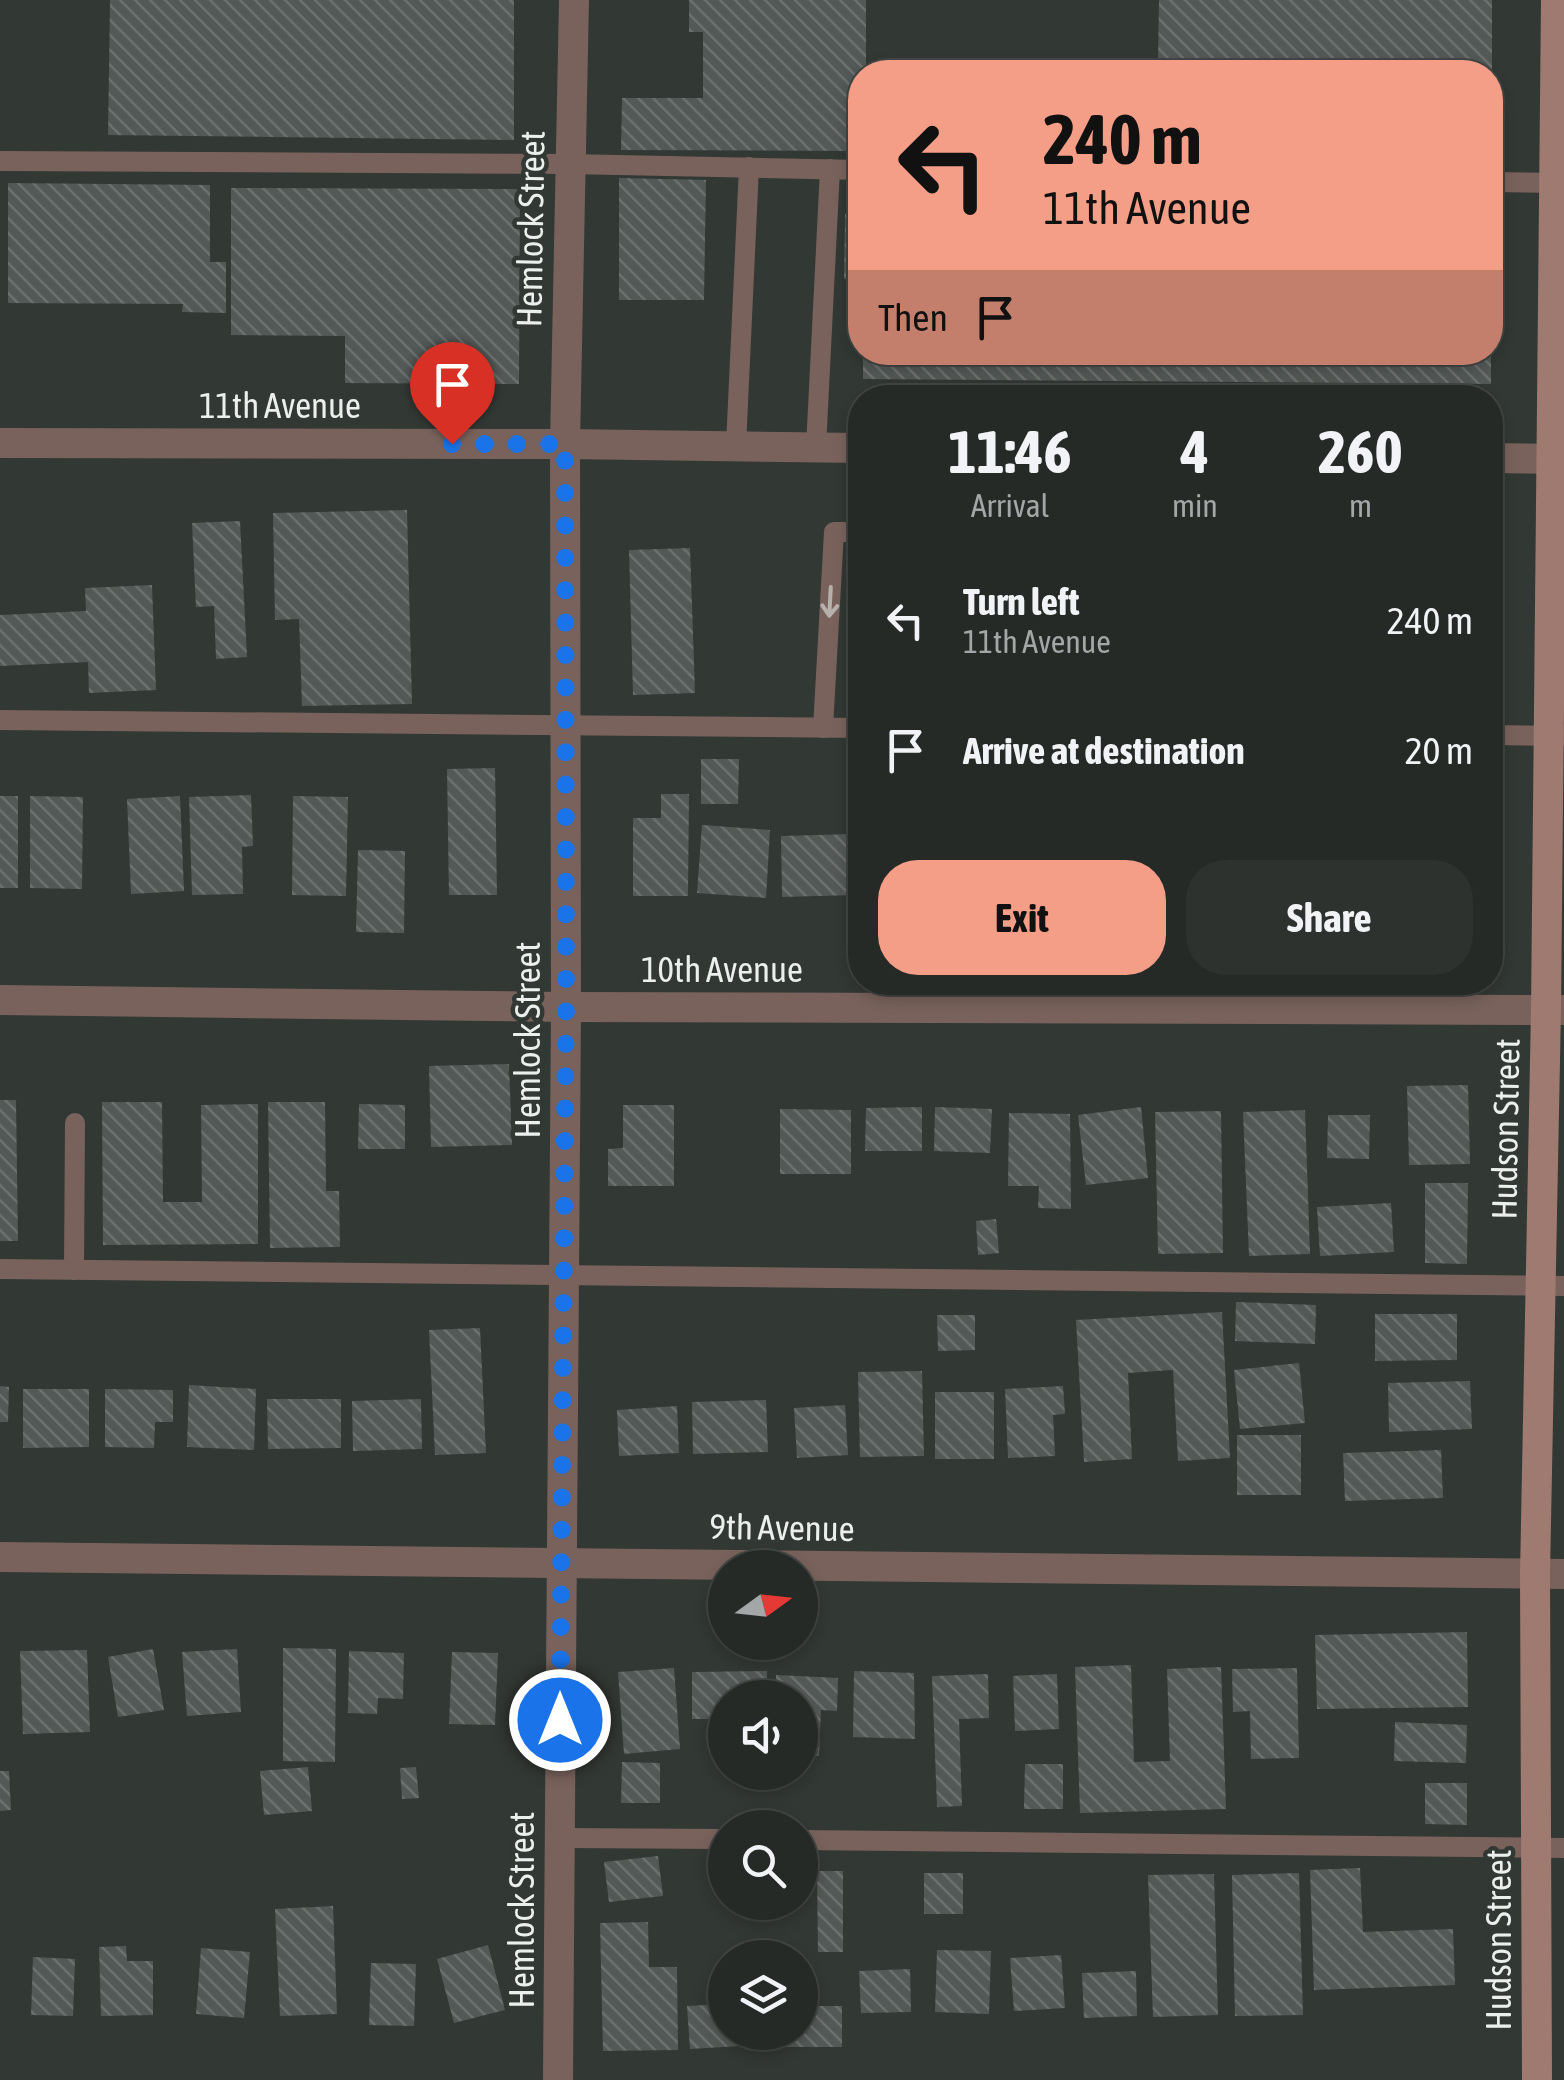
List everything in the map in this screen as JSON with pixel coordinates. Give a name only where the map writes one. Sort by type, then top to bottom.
[{"type":"street","name":"Hemlock Street","points":[[558,2080],[566,1007],[565,444],[574,0]]},
{"type":"street","name":"Hudson Street","points":[[1538,2080],[1550,1848],[1560,183],[1556,0]]},
{"type":"street","name":"11th Avenue","points":[[0,443],[848,448]]},
{"type":"street","points":[[1503,458],[1558,459]]},
{"type":"street","name":"10th Avenue","points":[[0,1000],[566,1007],[1555,1009]]},
{"type":"street","name":"9th Avenue","points":[[0,1557],[1550,1574]]},
{"type":"lane","points":[[0,161],[848,170]]},
{"type":"lane","points":[[736,446],[749,167]]},
{"type":"lane","points":[[816,448],[830,169]]},
{"type":"lane","points":[[1503,182],[1560,183]]},
{"type":"lane","points":[[823,728],[834,532],[848,532]]},
{"type":"lane","points":[[0,720],[848,728]]},
{"type":"lane","points":[[1503,735],[1556,736]]},
{"type":"lane","points":[[74,1270],[75,1124]]},
{"type":"lane","points":[[0,1269],[1552,1286]]},
{"type":"lane","points":[[560,1838],[708,1839]]},
{"type":"lane","points":[[818,1840],[1550,1848]]},
{"type":"building","points":[[110,0],[514,0],[514,140],[108,135]]},
{"type":"building","points":[[689,0],[866,0],[866,60],[848,60],[848,151],[621,150],[622,98],[703,98],[703,32],[689,32]]},
{"type":"building","points":[[1159,0],[1492,0],[1492,60],[1158,58]]},
{"type":"building","points":[[619,178],[706,180],[704,300],[619,300]]},
{"type":"building","points":[[8,183],[210,185],[210,262],[226,262],[226,313],[182,312],[183,304],[8,303]]},
{"type":"building","points":[[231,188],[520,189],[519,384],[345,383],[345,336],[231,335]]},
{"type":"building","points":[[845,214],[848,214],[848,279],[844,279]]},
{"type":"building","points":[[863,365],[1491,365],[1491,384],[863,379]]},
{"type":"building","points":[[407,510],[412,704],[302,706],[299,619],[275,620],[273,513]]},
{"type":"building","points":[[240,521],[247,657],[216,659],[214,606],[196,607],[192,523]]},
{"type":"building","points":[[690,548],[695,693],[633,695],[629,550]]},
{"type":"building","points":[[152,585],[156,690],[89,693],[88,662],[0,666],[0,615],[86,611],[85,588]]},
{"type":"building","points":[[701,759],[739,759],[738,804],[701,804]]},
{"type":"building","points":[[495,768],[497,895],[449,895],[447,769]]},
{"type":"building","points":[[661,794],[689,794],[688,896],[633,896],[633,818],[661,818]]},
{"type":"building","points":[[251,795],[253,846],[242,847],[243,894],[192,895],[189,797]]},
{"type":"building","points":[[0,796],[18,796],[18,888],[0,888]]},
{"type":"building","points":[[30,796],[83,797],[82,889],[30,888]]},
{"type":"building","points":[[180,796],[184,891],[131,894],[127,799]]},
{"type":"building","points":[[293,796],[348,797],[346,896],[292,895]]},
{"type":"building","points":[[702,825],[770,830],[766,898],[697,893]]},
{"type":"building","points":[[848,834],[848,895],[782,897],[781,836]]},
{"type":"building","points":[[358,850],[405,851],[404,933],[356,932]]},
{"type":"building","points":[[509,1064],[512,1145],[431,1147],[429,1066]]},
{"type":"building","points":[[1468,1085],[1470,1164],[1409,1165],[1407,1086]]},
{"type":"building","points":[[0,1100],[16,1100],[18,1241],[0,1241]]},
{"type":"building","points":[[102,1102],[162,1102],[163,1202],[202,1202],[201,1105],[258,1104],[258,1244],[103,1245]]},
{"type":"building","points":[[268,1102],[325,1102],[326,1191],[339,1191],[340,1247],[270,1248]]},
{"type":"building","points":[[359,1104],[405,1105],[405,1149],[358,1149]]},
{"type":"building","points":[[623,1105],[674,1105],[674,1186],[608,1186],[608,1149],[623,1148]]},
{"type":"building","points":[[922,1107],[922,1151],[865,1151],[866,1108]]},
{"type":"building","points":[[935,1107],[992,1109],[990,1153],[934,1151]]},
{"type":"building","points":[[1141,1107],[1148,1178],[1086,1185],[1078,1115]]},
{"type":"building","points":[[780,1109],[851,1110],[851,1174],[780,1174]]},
{"type":"building","points":[[1305,1110],[1310,1254],[1249,1256],[1243,1112]]},
{"type":"building","points":[[1221,1111],[1223,1253],[1158,1254],[1155,1112]]},
{"type":"building","points":[[1009,1113],[1070,1114],[1071,1209],[1038,1208],[1039,1186],[1008,1186]]},
{"type":"building","points":[[1328,1115],[1370,1115],[1369,1159],[1327,1158]]},
{"type":"building","points":[[1425,1183],[1468,1183],[1467,1264],[1425,1263]]},
{"type":"building","points":[[1391,1203],[1394,1252],[1320,1256],[1317,1207]]},
{"type":"building","points":[[996,1219],[999,1253],[978,1255],[976,1221]]},
{"type":"building","points":[[1236,1302],[1316,1305],[1315,1344],[1235,1341]]},
{"type":"building","points":[[1222,1312],[1230,1458],[1178,1461],[1173,1370],[1128,1373],[1132,1459],[1084,1462],[1076,1320]]},
{"type":"building","points":[[1375,1314],[1457,1314],[1457,1360],[1375,1361]]},
{"type":"building","points":[[937,1315],[975,1315],[975,1350],[938,1351]]},
{"type":"building","points":[[480,1328],[486,1453],[435,1455],[429,1330]]},
{"type":"building","points":[[1299,1363],[1305,1423],[1240,1429],[1234,1370]]},
{"type":"building","points":[[922,1371],[924,1456],[860,1457],[858,1372]]},
{"type":"building","points":[[1470,1381],[1472,1429],[1389,1432],[1388,1383]]},
{"type":"building","points":[[189,1385],[256,1389],[254,1450],[187,1447]]},
{"type":"building","points":[[0,1386],[9,1387],[8,1422],[0,1422]]},
{"type":"building","points":[[1063,1386],[1065,1414],[1053,1415],[1055,1456],[1008,1458],[1005,1389]]},
{"type":"building","points":[[23,1389],[89,1389],[89,1447],[23,1448]]},
{"type":"building","points":[[105,1389],[173,1390],[173,1422],[155,1422],[154,1448],[105,1447]]},
{"type":"building","points":[[935,1392],[994,1392],[994,1459],[935,1459]]},
{"type":"building","points":[[267,1399],[341,1399],[341,1448],[268,1449]]},
{"type":"building","points":[[421,1399],[422,1449],[353,1451],[352,1401]]},
{"type":"building","points":[[766,1400],[768,1452],[693,1454],[692,1402]]},
{"type":"building","points":[[845,1405],[848,1455],[797,1458],[794,1408]]},
{"type":"building","points":[[677,1406],[679,1453],[619,1456],[617,1410]]},
{"type":"building","points":[[1237,1435],[1301,1435],[1301,1495],[1237,1495]]},
{"type":"building","points":[[1441,1450],[1443,1498],[1345,1501],[1343,1453]]},
{"type":"building","points":[[1467,1632],[1468,1707],[1317,1709],[1315,1635]]},
{"type":"building","points":[[283,1648],[336,1649],[335,1762],[283,1761]]},
{"type":"building","points":[[153,1649],[164,1710],[118,1717],[108,1657]]},
{"type":"building","points":[[237,1649],[241,1712],[187,1716],[182,1652]]},
{"type":"building","points":[[87,1650],[90,1732],[23,1734],[20,1651]]},
{"type":"building","points":[[349,1651],[404,1653],[403,1699],[378,1698],[377,1714],[348,1713]]},
{"type":"building","points":[[452,1652],[498,1653],[495,1725],[449,1724]]},
{"type":"building","points":[[1131,1665],[1134,1762],[1170,1761],[1167,1669],[1221,1667],[1226,1809],[1080,1813],[1075,1667]]},
{"type":"building","points":[[674,1668],[680,1749],[624,1754],[618,1672]]},
{"type":"building","points":[[1297,1668],[1299,1758],[1251,1759],[1250,1711],[1233,1712],[1232,1669]]},
{"type":"building","points":[[767,1671],[767,1680],[708,1680],[708,1719],[692,1719],[692,1672]]},
{"type":"building","points":[[854,1671],[914,1673],[915,1739],[853,1737]]},
{"type":"building","points":[[988,1674],[989,1718],[959,1719],[962,1806],[937,1807],[932,1676]]},
{"type":"building","points":[[1057,1674],[1059,1729],[1015,1731],[1013,1676]]},
{"type":"building","points":[[776,1675],[838,1678],[837,1711],[821,1710],[819,1756],[818,1680],[776,1680]]},
{"type":"building","points":[[1395,1722],[1467,1725],[1466,1763],[1394,1761]]},
{"type":"building","points":[[622,1762],[660,1763],[660,1803],[621,1803]]},
{"type":"building","points":[[1025,1764],[1063,1764],[1063,1809],[1024,1809]]},
{"type":"building","points":[[308,1767],[312,1811],[264,1815],[260,1771]]},
{"type":"building","points":[[416,1767],[419,1798],[402,1799],[400,1768]]},
{"type":"building","points":[[0,1771],[9,1771],[11,1810],[0,1811]]},
{"type":"building","points":[[1425,1783],[1467,1783],[1467,1825],[1425,1824]]},
{"type":"building","points":[[658,1856],[663,1896],[609,1902],[604,1862]]},
{"type":"building","points":[[1360,1868],[1363,1932],[1453,1929],[1455,1985],[1314,1990],[1310,1870]]},
{"type":"building","points":[[818,1871],[843,1871],[843,1952],[818,1952]]},
{"type":"building","points":[[924,1873],[963,1873],[963,1914],[924,1914]]},
{"type":"building","points":[[1299,1873],[1303,2015],[1235,2016],[1232,1875]]},
{"type":"building","points":[[1214,1874],[1218,2015],[1153,2017],[1148,1875]]},
{"type":"building","points":[[333,1906],[337,2014],[280,2016],[275,1909]]},
{"type":"building","points":[[648,1922],[649,1967],[677,1967],[678,2050],[603,2051],[600,1923]]},
{"type":"building","points":[[488,1945],[505,2010],[454,2023],[437,1959]]},
{"type":"building","points":[[126,1946],[127,1961],[153,1961],[153,2015],[101,2016],[99,1947]]},
{"type":"building","points":[[201,1948],[250,1952],[244,2018],[196,2014]]},
{"type":"building","points":[[937,1950],[991,1951],[989,2014],[935,2012]]},
{"type":"building","points":[[1061,1955],[1065,2008],[1014,2011],[1010,1958]]},
{"type":"building","points":[[33,1957],[75,1959],[73,2016],[31,2015]]},
{"type":"building","points":[[371,1963],[416,1964],[414,2026],[369,2025]]},
{"type":"building","points":[[910,1969],[911,2012],[861,2013],[859,1971]]},
{"type":"building","points":[[1136,1971],[1137,2016],[1084,2018],[1082,1973]]},
{"type":"building","points":[[708,2005],[708,2048],[690,2049],[687,2006]]},
{"type":"building","points":[[818,2006],[842,2006],[842,2047],[818,2047]]},
{"type":"route","points":[[452,444],[565,444],[566,1007],[560,1720]]}]
